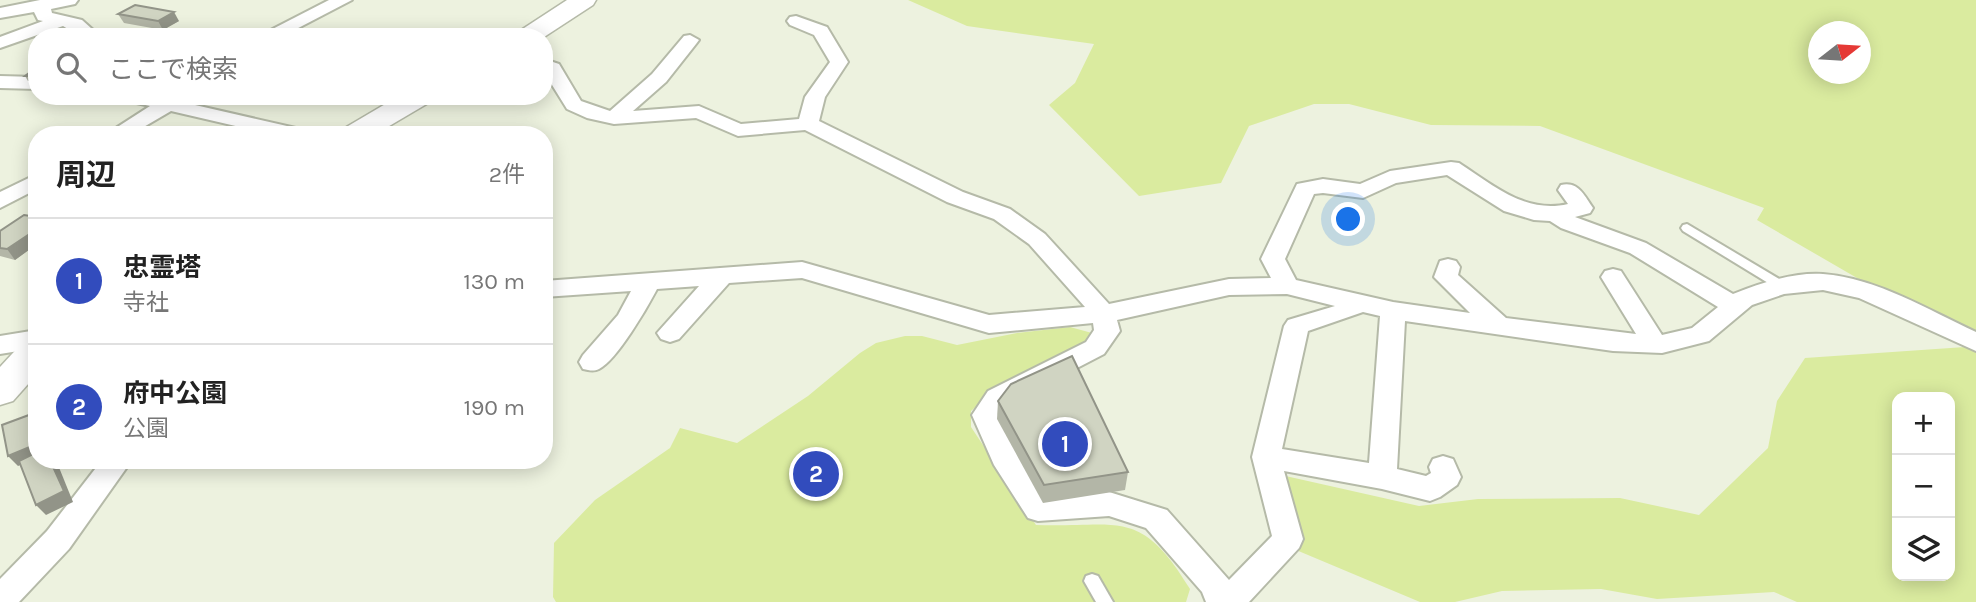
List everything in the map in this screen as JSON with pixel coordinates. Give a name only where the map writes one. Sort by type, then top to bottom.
[{"type":"main road","points":[[541,28],[584,0]]},
{"type":"main road","points":[[368,126],[405,105]]},
{"type":"main road","points":[[0,391],[28,360]]},
{"type":"street","points":[[0,13],[67,0]]},
{"type":"street","points":[[285,28],[343,0]]},
{"type":"street","points":[[41,5],[44,16],[76,24],[81,28]]},
{"type":"street","points":[[41,28],[60,21]]},
{"type":"street","points":[[796,21],[821,31],[839,62],[815,97],[808,124]]},
{"type":"street","points":[[0,43],[28,33]]},
{"type":"street","points":[[614,118],[659,78],[690,40]]},
{"type":"street","points":[[553,70],[574,105],[593,114],[614,118],[699,112],[738,130],[808,124],[955,197],[1002,214],[1037,239],[1103,314],[1107,331],[1095,348],[997,398],[986,415],[1004,457],[1038,509],[1109,504],[1156,519],[1215,584],[1223,602]]},
{"type":"street","points":[[0,82],[28,83]]},
{"type":"street","points":[[131,126],[167,105]]},
{"type":"street","points":[[189,105],[268,126]]},
{"type":"street","points":[[1287,286],[1273,259],[1305,189],[1323,186],[1363,191],[1390,177],[1451,168],[1512,206],[1534,213],[1555,214],[1582,208],[1569,190]]},
{"type":"street","points":[[0,201],[28,185]]},
{"type":"street","points":[[1555,214],[1569,223],[1638,248],[1692,278],[1734,306]]},
{"type":"street","points":[[1448,267],[1446,277],[1498,325]]},
{"type":"street","points":[[553,288],[802,270],[989,324],[1103,314],[1229,287],[1287,286],[1393,311],[1613,342],[1654,344],[1700,335],[1743,299],[1782,286],[1823,282],[1865,291],[1976,342]]},
{"type":"street","points":[[670,333],[722,276]]},
{"type":"street","points":[[1613,277],[1654,344]]},
{"type":"street","points":[[592,362],[628,320],[648,282]]},
{"type":"street","points":[[1229,602],[1288,539],[1266,457],[1297,326],[1353,309],[1352,301]]},
{"type":"street","points":[[1382,477],[1393,311]]},
{"type":"street","points":[[0,345],[28,340]]},
{"type":"street","points":[[1266,457],[1382,477],[1430,489],[1447,477],[1443,467]]},
{"type":"street","points":[[0,600],[58,540],[111,469]]},
{"type":"lane","points":[[1687,228],[1782,286]]},
{"type":"lane","points":[[1092,581],[1105,602]]},
{"type":"green space","points":[[908,0],[1976,0],[1976,335],[1876,289],[1757,220],[1764,208],[1540,126],[1431,125],[1349,104],[1314,104],[1249,126],[1221,183],[1139,196],[1049,105],[1075,83],[1094,44],[967,26]]},
{"type":"green space","points":[[1070,327],[1092,333],[1082,345],[1000,385],[971,411],[971,427],[1036,525],[1108,525],[1141,533],[1156,544],[1190,589],[1186,602],[556,602],[553,597],[554,543],[595,500],[670,448],[680,428],[737,443],[808,396],[876,343],[905,336],[922,336],[957,345],[1017,333]]},
{"type":"green space","points":[[1965,347],[1976,351],[1976,602],[1797,602],[1774,592],[1657,599],[1601,589],[1502,591],[1455,602],[1420,602],[1277,542],[1263,471],[1419,506],[1478,499],[1620,498],[1699,515],[1768,448],[1777,401],[1805,358]]},
{"type":"building","points":[[135,5],[174,12],[158,21],[118,14]]},
{"type":"building","points":[[24,215],[28,216],[28,235],[7,249],[0,248],[0,231]]},
{"type":"building","points":[[1072,356],[1128,472],[1044,485],[998,401],[1011,384]]},
{"type":"building","points":[[28,415],[28,448],[8,456],[2,425]]},
{"type":"building","points":[[28,456],[28,469],[54,469],[64,491],[36,505],[19,461]]},
{"type":"place","name":"忠霊塔","points":[[1065,444]]},
{"type":"place","name":"府中公園","points":[[816,474]]}]
